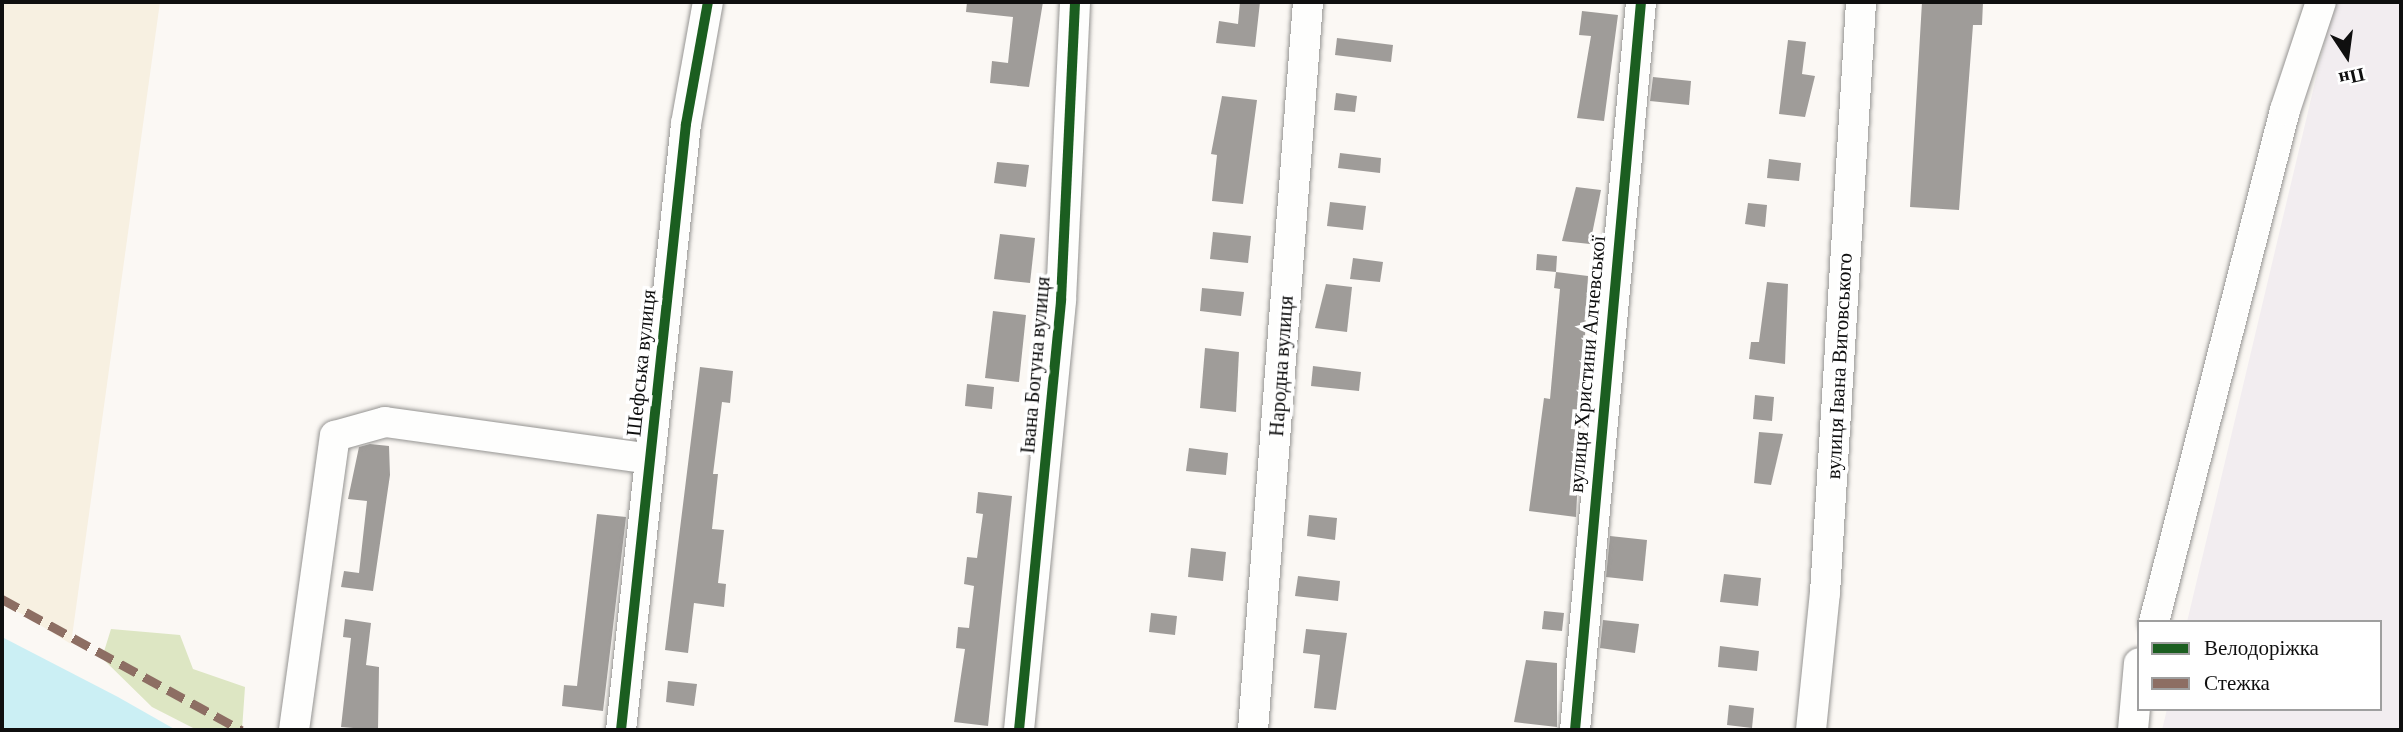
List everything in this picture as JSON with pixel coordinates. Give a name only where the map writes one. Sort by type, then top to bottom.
[{"type":"street","name":"Шефська вулиця","points":[[621,730],[686,124],[708,2]]},
{"type":"street","name":"Івана Богуна вулиця","points":[[1019,730],[1062,300],[1075,2]]},
{"type":"street","name":"Народна вулиця","points":[[1254,730],[1308,2]]},
{"type":"street","name":"вулиця Христини Алчевської","points":[[1576,730],[1642,2]]},
{"type":"street","name":"вулиця Івана Виговського","points":[[1811,730],[1861,2]]},
{"type":"street","points":[[2155,620],[2285,110],[2321,2]]},
{"type":"street","points":[[294,730],[335,436],[385,422],[650,459]]},
{"type":"street","points":[[2133,730],[2137,685]]},
{"type":"shaded area","points":[[2,2],[160,2],[71,644],[2,602]]},
{"type":"shaded area","points":[[2334,2],[2401,2],[2401,730],[2162,730],[2167,711],[2382,711],[2382,620],[2187,620]]},
{"type":"green space","points":[[111,629],[180,635],[193,669],[245,687],[242,730],[197,730],[152,707],[102,658]]},
{"type":"water","points":[[2,637],[118,697],[176,730],[2,730]]},
{"type":"building","points":[[967,2],[1043,2],[1029,87],[990,83],[992,61],[1008,63],[1013,17],[966,12]]},
{"type":"building","points":[[1240,2],[1260,2],[1255,47],[1216,43],[1219,21],[1238,24]]},
{"type":"building","points":[[1922,2],[1983,2],[1982,25],[1973,25],[1959,210],[1910,207]]},
{"type":"building","points":[[1582,11],[1618,15],[1604,121],[1577,118],[1591,36],[1579,35]]},
{"type":"building","points":[[1337,38],[1393,45],[1391,62],[1335,55]]},
{"type":"building","points":[[1788,40],[1806,42],[1802,74],[1815,76],[1805,117],[1779,114]]},
{"type":"building","points":[[1653,77],[1691,81],[1689,105],[1650,101]]},
{"type":"building","points":[[1336,93],[1357,96],[1355,112],[1334,110]]},
{"type":"building","points":[[1222,96],[1257,100],[1243,204],[1212,201],[1217,155],[1211,154]]},
{"type":"building","points":[[1340,153],[1381,158],[1380,173],[1338,168]]},
{"type":"building","points":[[1769,159],[1801,163],[1799,181],[1767,178]]},
{"type":"building","points":[[997,162],[1029,165],[1026,187],[994,183]]},
{"type":"building","points":[[1576,187],[1601,190],[1590,244],[1562,241]]},
{"type":"building","points":[[1330,202],[1366,206],[1363,230],[1327,226]]},
{"type":"building","points":[[1748,203],[1767,205],[1765,227],[1745,224]]},
{"type":"building","points":[[1213,232],[1251,236],[1248,263],[1210,259]]},
{"type":"building","points":[[1000,234],[1035,238],[1030,283],[994,279]]},
{"type":"building","points":[[1537,254],[1557,256],[1556,272],[1536,270]]},
{"type":"building","points":[[1353,258],[1383,262],[1380,282],[1350,279]]},
{"type":"building","points":[[1556,272],[1588,276],[1576,517],[1529,511],[1544,398],[1550,399],[1560,289],[1554,288]]},
{"type":"building","points":[[1767,282],[1788,284],[1785,364],[1749,359],[1751,342],[1759,342]]},
{"type":"building","points":[[1326,284],[1352,287],[1347,332],[1315,328]]},
{"type":"building","points":[[1202,288],[1244,292],[1241,316],[1200,311]]},
{"type":"building","points":[[993,311],[1026,315],[1019,382],[985,378]]},
{"type":"building","points":[[1205,348],[1239,352],[1236,412],[1200,408]]},
{"type":"building","points":[[1313,366],[1361,372],[1359,391],[1311,386]]},
{"type":"building","points":[[700,367],[733,371],[730,403],[722,402],[713,474],[718,474],[712,529],[724,530],[718,583],[726,584],[724,607],[694,603],[688,653],[665,650]]},
{"type":"building","points":[[967,384],[994,387],[992,409],[965,406]]},
{"type":"building","points":[[1755,395],[1774,397],[1772,421],[1753,419]]},
{"type":"building","points":[[1759,432],[1783,434],[1771,485],[1754,483]]},
{"type":"building","points":[[370,444],[389,446],[390,475],[373,591],[341,587],[344,571],[359,573],[367,501],[348,499],[359,447]]},
{"type":"building","points":[[1189,448],[1228,453],[1226,475],[1186,471]]},
{"type":"building","points":[[978,492],[1012,496],[988,726],[954,722],[965,649],[956,648],[958,627],[969,628],[974,586],[964,584],[967,557],[977,558],[983,514],[976,513]]},
{"type":"building","points":[[597,514],[626,517],[603,711],[562,706],[564,685],[577,686]]},
{"type":"building","points":[[1309,515],[1337,518],[1335,540],[1307,536]]},
{"type":"building","points":[[1610,536],[1647,540],[1643,581],[1606,577]]},
{"type":"building","points":[[1191,548],[1226,552],[1223,581],[1188,577]]},
{"type":"building","points":[[1724,574],[1761,578],[1758,606],[1720,602]]},
{"type":"building","points":[[1298,576],[1340,581],[1338,601],[1295,596]]},
{"type":"building","points":[[1544,611],[1564,613],[1562,631],[1542,629]]},
{"type":"building","points":[[1151,613],[1177,616],[1175,635],[1149,632]]},
{"type":"building","points":[[345,619],[371,623],[366,665],[379,667],[378,730],[341,727],[351,638],[343,637]]},
{"type":"building","points":[[1603,620],[1639,624],[1635,653],[1600,648]]},
{"type":"building","points":[[1306,629],[1347,633],[1336,710],[1314,708],[1320,655],[1303,653]]},
{"type":"building","points":[[1720,646],[1759,651],[1757,671],[1718,667]]},
{"type":"building","points":[[1526,660],[1557,663],[1557,727],[1514,722]]},
{"type":"building","points":[[668,681],[697,684],[694,706],[666,702]]},
{"type":"building","points":[[1729,705],[1754,708],[1752,728],[1727,725]]},
{"type":"marked path","points":[[2,599],[241,730]]},
{"type":"cycle path","points":[[621,730],[686,124],[708,2]]},
{"type":"cycle path","points":[[1019,730],[1061,300],[1075,2]]},
{"type":"cycle path","points":[[1575,730],[1641,2]]}]
